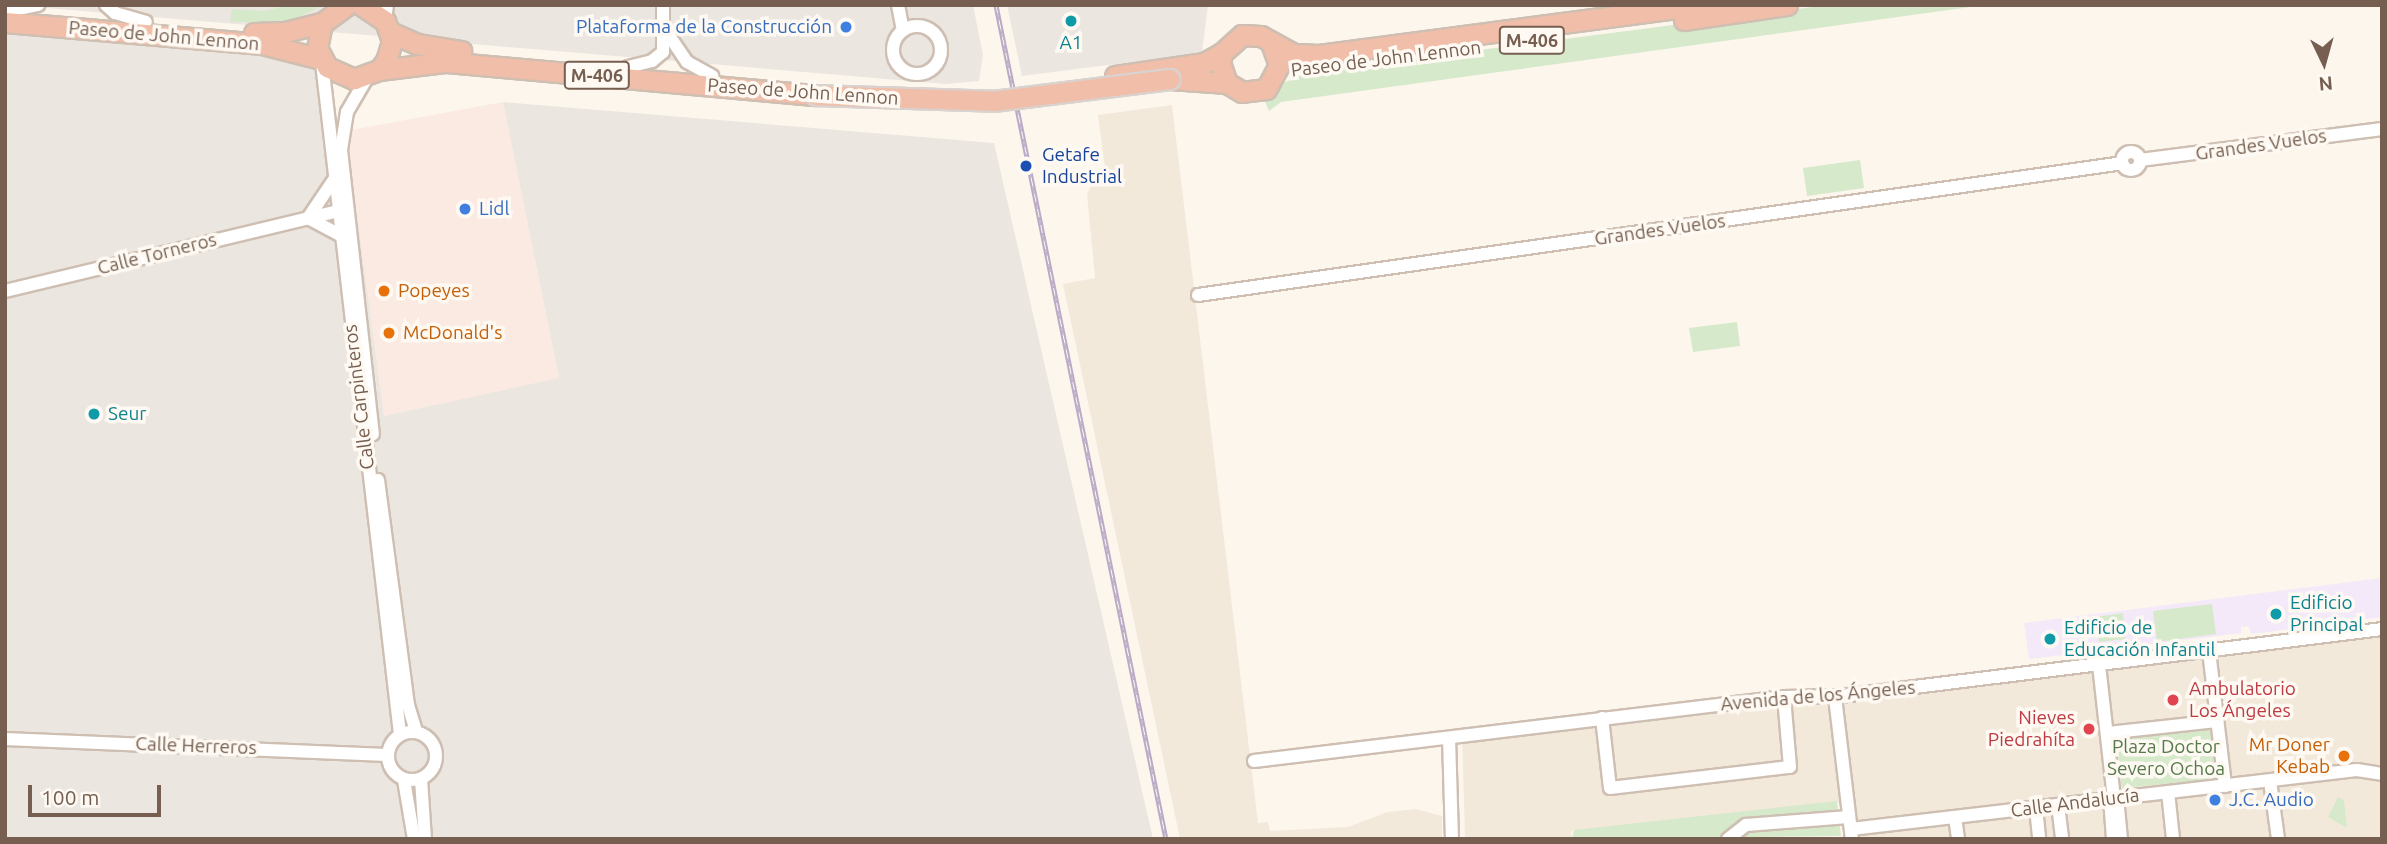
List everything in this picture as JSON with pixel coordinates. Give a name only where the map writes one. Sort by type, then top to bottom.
[{"type":"highway","points":[[321,59],[317,38],[322,23],[347,5]]},
{"type":"highway","name":"M-406","points":[[361,5],[387,19]]},
{"type":"highway","name":"Paseo de John Lennon","points":[[1271,43],[1294,54],[1319,55],[1701,5]]},
{"type":"highway","name":"Paseo de John Lennon","points":[[1278,74],[1787,5]]},
{"type":"highway","name":"Paseo de John Lennon","points":[[6,14],[273,33],[322,23]]},
{"type":"highway","name":"Paseo de John Lennon","points":[[6,14],[262,44],[321,59]]},
{"type":"highway","name":"Paseo de John Lennon","points":[[387,19],[439,49],[817,89]]},
{"type":"highway","points":[[373,73],[390,50],[387,19]]},
{"type":"highway","name":"M-406","points":[[1222,53],[1242,35],[1261,36],[1271,43]]},
{"type":"highway","points":[[1271,43],[1278,54],[1278,74]]},
{"type":"highway","name":"Paseo de John Lennon","points":[[373,73],[445,62],[993,101],[1171,74],[1204,63],[1222,53]]},
{"type":"highway","points":[[1222,53],[1220,63],[1227,83]]},
{"type":"highway","name":"M-406","points":[[321,59],[342,77],[373,73]]},
{"type":"highway","name":"Paseo de John Lennon","points":[[1171,74],[1227,83]]},
{"type":"highway","name":"M-406","points":[[1227,83],[1252,93],[1266,89],[1278,74]]},
{"type":"street","points":[[6,14],[37,5]]},
{"type":"street","points":[[106,5],[115,13],[146,22]]},
{"type":"street","points":[[628,67],[652,61],[663,52],[663,5]]},
{"type":"street","points":[[898,5],[903,30]]},
{"type":"street","points":[[662,25],[687,62],[712,76]]},
{"type":"street","name":"Calle Carpinteros","points":[[321,59],[408,705],[416,732]]},
{"type":"street","name":"Calle Carpinteros","points":[[373,73],[351,103],[342,129],[340,235],[400,734]]},
{"type":"street","name":"Grandes Vuelos","points":[[1198,295],[2123,163],[2133,169],[2140,160],[2382,129]]},
{"type":"street","points":[[335,178],[308,218],[340,235]]},
{"type":"street","name":"Calle Torneros","points":[[5,291],[341,210]]},
{"type":"street","name":"Avenida de los Ángeles","points":[[1254,761],[1784,697],[1835,697],[2382,629]]},
{"type":"street","points":[[2209,651],[2225,786]]},
{"type":"street","points":[[2099,665],[2114,798],[2122,839]]},
{"type":"street","points":[[1602,718],[1610,788],[1790,767],[1784,697]]},
{"type":"street","points":[[1835,697],[1851,828]]},
{"type":"street","points":[[2107,733],[2217,720]]},
{"type":"street","points":[[416,732],[426,736],[436,750],[432,771],[421,779],[404,780],[394,773],[387,755],[400,734],[416,732]]},
{"type":"street","points":[[1449,738],[1452,839]]},
{"type":"street","name":"Calle Herreros","points":[[5,739],[387,755]]},
{"type":"street","name":"Calle Andalucía","points":[[1728,839],[1746,825],[1851,828],[2357,770],[2382,774]]},
{"type":"street","points":[[421,779],[425,839]]},
{"type":"street","points":[[404,780],[414,839]]},
{"type":"street","points":[[2270,781],[2278,839]]},
{"type":"street","points":[[2168,792],[2173,839]]},
{"type":"street","points":[[2113,839],[2114,798]]},
{"type":"street","points":[[2058,805],[2062,839]]},
{"type":"street","points":[[2036,808],[2039,839]]},
{"type":"street","points":[[1955,817],[1958,839]]},
{"type":"shaded area","points":[[11,5],[973,5],[983,55],[979,81],[946,84]]},
{"type":"shaded area","points":[[1007,5],[1208,5],[1202,53],[1022,76]]},
{"type":"shaded area","points":[[5,28],[280,52],[306,60],[321,72],[324,127],[346,131],[384,416],[559,378],[503,102],[994,143],[1153,839],[5,839]]},
{"type":"shaded area","points":[[503,102],[559,379],[384,416],[346,131]]},
{"type":"shaded area","points":[[1172,105],[1258,823],[1268,822],[1270,831],[1348,827],[1388,812],[1415,809],[1442,816],[1442,839],[1180,839],[1063,284],[1095,278],[1087,194],[1091,186],[1107,184],[1098,115]]},
{"type":"shaded area","points":[[2382,578],[2382,617],[2251,634],[2249,626],[2241,627],[2241,633],[2029,659],[2024,623]]},
{"type":"shaded area","points":[[2382,623],[2382,839],[1852,839],[1847,801],[1571,831],[1572,839],[1465,839],[1462,732]]},
{"type":"green space","points":[[291,5],[323,5],[289,22],[230,22],[232,9],[264,11]]},
{"type":"green space","points":[[1828,5],[1985,5],[1281,102],[1269,111],[1264,99],[1283,83],[1309,72]]},
{"type":"green space","points":[[1860,160],[1864,188],[1807,196],[1803,168]]},
{"type":"green space","points":[[1737,322],[1740,346],[1693,352],[1689,328]]},
{"type":"green space","points":[[2212,604],[2216,634],[2157,642],[2153,611]]},
{"type":"green space","points":[[2123,613],[2126,639],[2099,642],[2096,617]]},
{"type":"green space","name":"Plaza Doctor Severo Ochoa","points":[[2210,725],[2215,779],[2122,788],[2116,738]]},
{"type":"green space","points":[[2338,797],[2344,800],[2347,828],[2328,817]]},
{"type":"green space","points":[[1837,801],[1841,836],[1572,839],[1574,830]]},
{"type":"railway","points":[[996,5],[1166,839]]},
{"type":"place","name":"A1","points":[[1071,21]]},
{"type":"place","name":"Plataforma de la Construcción","points":[[846,27]]},
{"type":"place","name":"Getafe Industrial","points":[[1026,166]]},
{"type":"place","name":"Lidl","points":[[465,209]]},
{"type":"place","name":"Popeyes","points":[[384,291]]},
{"type":"place","name":"McDonald's","points":[[389,333]]},
{"type":"place","name":"Seur","points":[[94,414]]},
{"type":"place","name":"Edificio Principal","points":[[2276,614]]},
{"type":"place","name":"Edificio de Educación Infantil","points":[[2050,639]]},
{"type":"place","name":"Ambulatorio Los Ángeles","points":[[2173,700]]},
{"type":"place","name":"Nieves Piedrahíta","points":[[2089,729]]},
{"type":"place","name":"Mr Doner Kebab","points":[[2344,756]]},
{"type":"place","name":"J.C. Audio","points":[[2215,800]]}]
